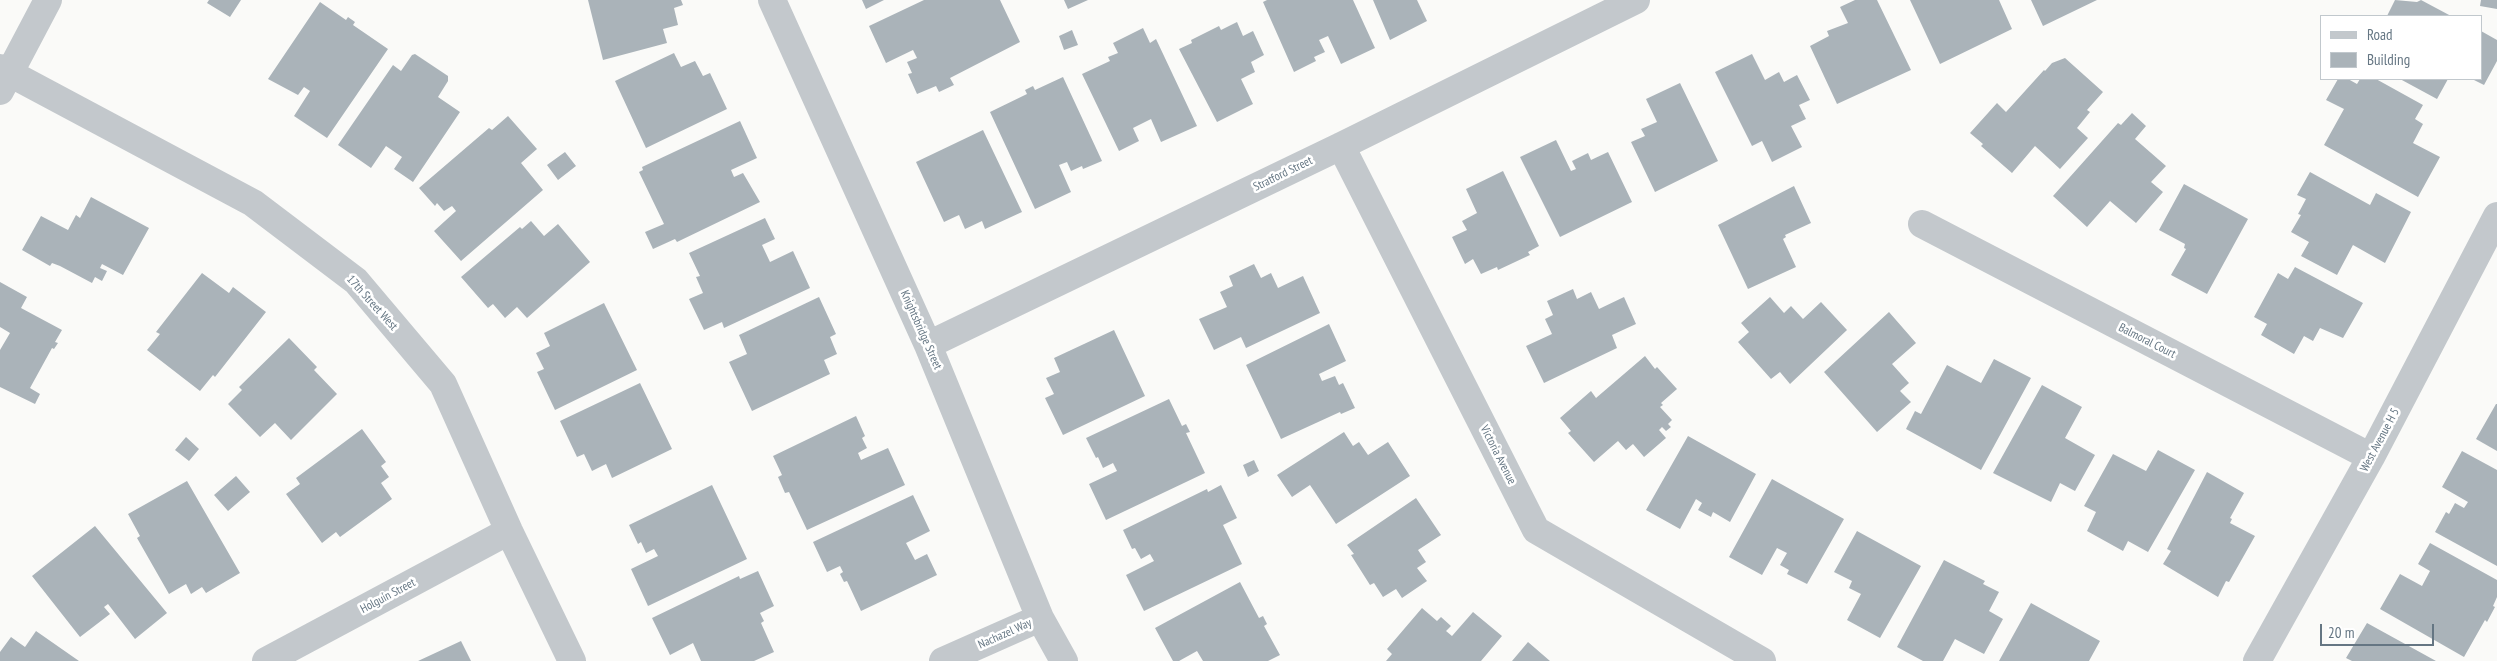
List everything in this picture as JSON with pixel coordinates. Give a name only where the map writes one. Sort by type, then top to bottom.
[{"type":"street","points":[[3,77],[48,0]]},
{"type":"street","name":"Knightsbridge Street","points":[[772,0],[928,345],[1040,618],[1064,661]]},
{"type":"street","name":"Stratford Street","points":[[928,345],[1341,146],[1636,0]]},
{"type":"street","name":"17th Street West","points":[[3,77],[253,203],[356,281],[443,384],[509,531],[572,661]]},
{"type":"street","name":"Victoria Avenue","points":[[1341,146],[1536,530],[1762,661]]},
{"type":"street","name":"West Avenue H 5","points":[[2256,661],[2371,457],[2497,216]]},
{"type":"street","name":"Balmoral Court","points":[[1922,224],[2371,457]]},
{"type":"street","name":"Holguin Street","points":[[266,661],[509,531]]},
{"type":"street","name":"Nachazel Way","points":[[943,661],[1040,618]]},
{"type":"building","points":[[209,0],[241,0],[230,17],[207,3]]},
{"type":"building","points":[[588,0],[681,0],[683,5],[674,8],[678,25],[663,29],[667,43],[603,60]]},
{"type":"building","points":[[862,0],[884,0],[866,9]]},
{"type":"building","points":[[924,0],[1000,0],[1020,42],[950,78],[954,85],[939,92],[936,86],[917,94],[908,74],[912,73],[907,62],[917,58],[913,50],[886,63],[869,26]]},
{"type":"building","points":[[1064,0],[1088,0],[1068,9]]},
{"type":"building","points":[[1267,0],[1353,0],[1375,48],[1341,64],[1328,36],[1319,40],[1325,52],[1314,57],[1316,61],[1294,72],[1263,2]]},
{"type":"building","points":[[1373,0],[1417,0],[1427,21],[1390,40]]},
{"type":"building","points":[[1855,0],[1877,0],[1911,70],[1837,104],[1810,46],[1829,36],[1827,31],[1848,23],[1840,7]]},
{"type":"building","points":[[1910,0],[1999,0],[2012,29],[1940,64]]},
{"type":"building","points":[[2031,0],[2097,0],[2043,26]]},
{"type":"building","points":[[2395,0],[2417,2],[2421,0],[2449,15],[2388,15]]},
{"type":"building","points":[[2481,0],[2497,0],[2497,9],[2480,6]]},
{"type":"building","points":[[320,2],[346,20],[348,17],[355,22],[353,25],[388,49],[327,138],[294,116],[310,91],[304,87],[298,95],[268,79]]},
{"type":"building","points":[[1237,22],[1243,36],[1253,31],[1264,55],[1251,62],[1255,72],[1241,79],[1253,104],[1217,122],[1179,49],[1192,43],[1191,40],[1219,26],[1221,30]]},
{"type":"building","points":[[1143,28],[1150,43],[1156,39],[1197,126],[1161,142],[1151,119],[1133,128],[1139,141],[1119,151],[1082,74],[1110,61],[1108,57],[1118,53],[1113,43]]},
{"type":"building","points":[[1072,30],[1078,45],[1064,50],[1059,36]]},
{"type":"building","points":[[2482,32],[2497,40],[2497,61],[2484,85],[2474,80],[2482,80]]},
{"type":"building","points":[[674,53],[681,67],[695,61],[703,76],[710,73],[727,109],[646,148],[615,81]]},
{"type":"building","points":[[415,54],[448,76],[448,81],[438,97],[460,112],[413,182],[394,169],[402,157],[386,146],[371,168],[338,145],[393,65],[401,71],[412,55]]},
{"type":"building","points":[[1752,54],[1765,80],[1779,72],[1784,82],[1797,75],[1810,100],[1799,105],[1806,119],[1791,126],[1802,147],[1772,162],[1762,141],[1752,146],[1715,72]]},
{"type":"building","points":[[2065,58],[2103,92],[2087,110],[2090,112],[2077,128],[2088,138],[2060,169],[2035,146],[2012,173],[1981,146],[1983,144],[1970,133],[1997,103],[2006,112],[2044,70],[2052,63]]},
{"type":"building","points":[[1063,77],[1102,161],[1083,169],[1082,166],[1071,171],[1067,162],[1059,165],[1071,192],[1035,209],[990,112],[1027,94],[1025,90],[1033,86],[1035,90]]},
{"type":"building","points":[[2337,80],[2350,80],[2357,84],[2359,80],[2378,80],[2423,105],[2415,119],[2423,124],[2413,143],[2440,157],[2418,197],[2324,145],[2344,109],[2326,100]]},
{"type":"building","points":[[2402,80],[2447,80],[2437,99]]},
{"type":"building","points":[[1680,83],[1718,161],[1655,192],[1631,142],[1645,136],[1641,129],[1657,122],[1646,99]]},
{"type":"building","points":[[2132,113],[2146,126],[2135,139],[2166,166],[2151,182],[2163,192],[2136,223],[2110,201],[2087,227],[2053,196],[2118,123],[2121,125]]},
{"type":"building","points":[[508,116],[537,149],[521,163],[543,190],[461,261],[434,231],[456,211],[452,206],[444,211],[437,203],[435,206],[419,188],[489,128],[492,130]]},
{"type":"building","points":[[740,121],[757,158],[731,170],[734,177],[743,173],[760,202],[677,242],[675,239],[653,249],[645,232],[664,224],[639,172],[643,170],[642,167]]},
{"type":"building","points":[[983,130],[1022,212],[985,229],[982,221],[965,229],[959,215],[944,222],[916,162]]},
{"type":"building","points":[[1556,140],[1571,171],[1576,169],[1572,161],[1588,153],[1591,160],[1608,152],[1632,202],[1560,237],[1520,157]]},
{"type":"building","points":[[565,152],[576,166],[558,180],[547,165]]},
{"type":"building","points":[[1503,171],[1539,246],[1528,252],[1530,255],[1498,270],[1497,267],[1481,274],[1473,259],[1465,264],[1452,237],[1467,230],[1462,221],[1477,213],[1466,189]]},
{"type":"building","points":[[2310,172],[2370,205],[2376,193],[2411,212],[2385,263],[2353,245],[2337,275],[2301,256],[2309,242],[2291,232],[2301,215],[2298,214],[2306,199],[2297,195]]},
{"type":"building","points":[[2184,184],[2248,219],[2207,294],[2171,275],[2186,249],[2184,248],[2185,244],[2159,230]]},
{"type":"building","points":[[1794,186],[1811,223],[1785,235],[1786,237],[1783,239],[1796,267],[1748,289],[1718,225]]},
{"type":"building","points":[[91,197],[149,228],[123,275],[102,264],[100,268],[107,271],[102,281],[95,277],[92,283],[60,266],[52,263],[50,266],[22,250],[41,216],[68,230],[76,215],[80,218]]},
{"type":"building","points":[[765,218],[775,239],[762,245],[770,262],[793,251],[810,288],[724,328],[722,322],[704,330],[689,299],[703,293],[696,277],[700,276],[689,253]]},
{"type":"building","points":[[531,221],[544,236],[558,224],[590,262],[527,318],[517,307],[505,318],[493,304],[488,308],[461,277],[520,227],[522,229]]},
{"type":"building","points":[[1254,264],[1261,278],[1271,273],[1278,288],[1303,276],[1320,313],[1246,348],[1241,337],[1214,350],[1199,319],[1227,307],[1220,292],[1233,286],[1229,276]]},
{"type":"building","points":[[2295,267],[2363,303],[2343,338],[2320,328],[2313,341],[2304,336],[2294,354],[2261,335],[2267,324],[2254,317],[2278,273],[2288,279]]},
{"type":"building","points":[[202,273],[229,293],[233,287],[266,312],[215,377],[213,375],[200,391],[147,350],[160,334],[156,332]]},
{"type":"building","points":[[0,282],[27,297],[21,308],[62,330],[55,342],[58,343],[54,349],[52,348],[30,388],[40,394],[35,404],[0,387],[0,350],[10,333],[0,327]]},
{"type":"building","points":[[1573,289],[1577,299],[1591,292],[1599,309],[1624,297],[1636,324],[1612,335],[1617,348],[1544,383],[1526,346],[1552,334],[1545,319],[1553,315],[1547,301]]},
{"type":"building","points":[[819,297],[836,334],[830,337],[837,354],[824,360],[830,374],[752,411],[729,362],[747,354],[739,335]]},
{"type":"building","points":[[1770,297],[1784,313],[1791,306],[1803,319],[1821,302],[1847,330],[1790,384],[1780,372],[1771,379],[1738,342],[1749,332],[1741,323]]},
{"type":"building","points":[[604,303],[637,370],[555,410],[537,372],[544,369],[536,353],[550,346],[544,333]]},
{"type":"building","points":[[1889,312],[1916,343],[1892,364],[1909,383],[1900,391],[1911,402],[1877,432],[1824,372]]},
{"type":"building","points":[[1329,324],[1346,361],[1319,374],[1322,381],[1335,376],[1339,385],[1343,383],[1355,408],[1341,414],[1340,412],[1281,439],[1246,365]]},
{"type":"building","points":[[1114,330],[1145,396],[1063,435],[1045,398],[1054,394],[1046,378],[1060,372],[1054,358]]},
{"type":"building","points":[[289,338],[317,367],[314,370],[337,394],[291,440],[275,423],[260,437],[228,404],[242,390],[239,387]]},
{"type":"building","points":[[1645,356],[1655,369],[1657,367],[1677,389],[1661,403],[1663,405],[1660,407],[1672,420],[1668,424],[1671,427],[1666,431],[1662,427],[1659,430],[1666,438],[1644,457],[1633,444],[1626,450],[1618,441],[1594,462],[1568,433],[1571,431],[1560,418],[1591,391],[1596,398]]},
{"type":"building","points":[[1994,359],[2031,378],[1981,470],[1906,429],[1915,411],[1921,414],[1947,365],[1981,383]]},
{"type":"building","points":[[640,383],[672,449],[612,478],[606,464],[592,471],[584,454],[577,457],[560,421]]},
{"type":"building","points":[[2042,385],[2082,407],[2065,438],[2095,455],[2075,491],[2060,483],[2051,502],[1993,473]]},
{"type":"building","points":[[1169,399],[1182,426],[1186,424],[1190,432],[1186,433],[1205,473],[1106,520],[1089,484],[1117,471],[1113,463],[1103,468],[1086,438]]},
{"type":"building","points":[[2497,404],[2497,451],[2476,439]]},
{"type":"building","points":[[856,416],[865,436],[862,438],[867,448],[858,453],[861,460],[888,448],[905,485],[807,530],[789,492],[785,493],[778,477],[782,475],[773,456]]},
{"type":"building","points":[[362,429],[386,462],[381,466],[389,477],[381,483],[392,499],[340,537],[336,532],[322,543],[286,494],[300,484],[296,478]]},
{"type":"building","points":[[1344,432],[1353,446],[1359,442],[1368,455],[1388,442],[1410,476],[1336,524],[1310,485],[1292,497],[1277,475]]},
{"type":"building","points":[[1688,436],[1756,474],[1730,522],[1713,512],[1711,517],[1698,510],[1702,503],[1696,499],[1680,529],[1646,510]]},
{"type":"building","points":[[186,437],[199,449],[189,461],[175,450]]},
{"type":"building","points":[[2158,450],[2195,470],[2148,552],[2128,541],[2123,551],[2087,531],[2096,512],[2084,506],[2113,454],[2146,471]]},
{"type":"building","points":[[2462,451],[2497,470],[2497,566],[2435,532],[2446,512],[2449,514],[2455,503],[2464,508],[2468,502],[2442,487]]},
{"type":"building","points":[[1254,460],[1259,471],[1248,477],[1243,465]]},
{"type":"building","points":[[2207,472],[2244,493],[2230,518],[2232,519],[2230,523],[2255,536],[2229,582],[2226,581],[2218,597],[2163,564],[2171,551],[2167,549]]},
{"type":"building","points":[[236,476],[250,492],[228,511],[214,495]]},
{"type":"building","points":[[1772,479],[1844,519],[1807,584],[1787,574],[1789,570],[1780,565],[1787,553],[1777,548],[1762,575],[1729,557]]},
{"type":"building","points":[[187,481],[240,573],[206,593],[202,587],[191,594],[186,584],[169,594],[137,538],[140,536],[128,514]]},
{"type":"building","points":[[712,485],[747,559],[648,606],[631,569],[658,556],[654,549],[646,553],[641,542],[638,544],[629,525]]},
{"type":"building","points":[[1221,485],[1237,518],[1223,525],[1242,564],[1144,611],[1126,575],[1154,561],[1150,554],[1141,559],[1135,548],[1132,549],[1123,530],[1207,489],[1208,492]]},
{"type":"building","points":[[913,495],[930,531],[906,543],[915,560],[927,554],[937,575],[861,611],[847,581],[844,582],[840,574],[843,572],[840,566],[827,572],[813,542]]},
{"type":"building","points":[[1416,498],[1441,535],[1418,550],[1426,562],[1417,568],[1427,581],[1402,598],[1396,589],[1383,597],[1374,583],[1370,585],[1351,555],[1354,554],[1347,545]]},
{"type":"building","points":[[95,526],[167,613],[135,639],[108,604],[104,607],[110,614],[80,637],[32,576]]},
{"type":"building","points":[[1857,531],[1921,566],[1880,638],[1847,620],[1861,594],[1849,588],[1852,581],[1834,572]]},
{"type":"building","points":[[2430,543],[2497,580],[2497,597],[2493,606],[2495,607],[2487,622],[2485,620],[2464,657],[2380,609],[2400,574],[2422,586],[2430,571],[2418,564]]},
{"type":"building","points":[[1944,560],[1985,581],[1983,584],[1999,592],[1989,611],[2003,619],[1984,654],[1955,639],[1943,661],[1923,661],[1897,647]]},
{"type":"building","points":[[758,571],[774,606],[760,613],[764,621],[761,623],[774,652],[754,661],[701,661],[693,643],[670,655],[652,618],[739,576],[740,579]]},
{"type":"building","points":[[1240,582],[1259,618],[1263,616],[1267,624],[1264,626],[1280,655],[1268,661],[1203,661],[1197,651],[1179,661],[1173,661],[1155,628]]},
{"type":"building","points":[[2031,603],[2100,641],[2089,661],[1999,661]]},
{"type":"building","points":[[1422,608],[1437,621],[1441,617],[1451,626],[1446,631],[1452,636],[1473,612],[1502,636],[1481,661],[1386,661],[1392,654],[1387,649]]},
{"type":"building","points":[[2367,623],[2436,661],[2352,661],[2346,658]]},
{"type":"building","points":[[36,631],[79,661],[0,661],[0,652],[11,637],[25,647]]},
{"type":"building","points":[[461,641],[471,661],[418,661]]},
{"type":"building","points":[[1528,642],[1550,661],[1512,661]]}]
